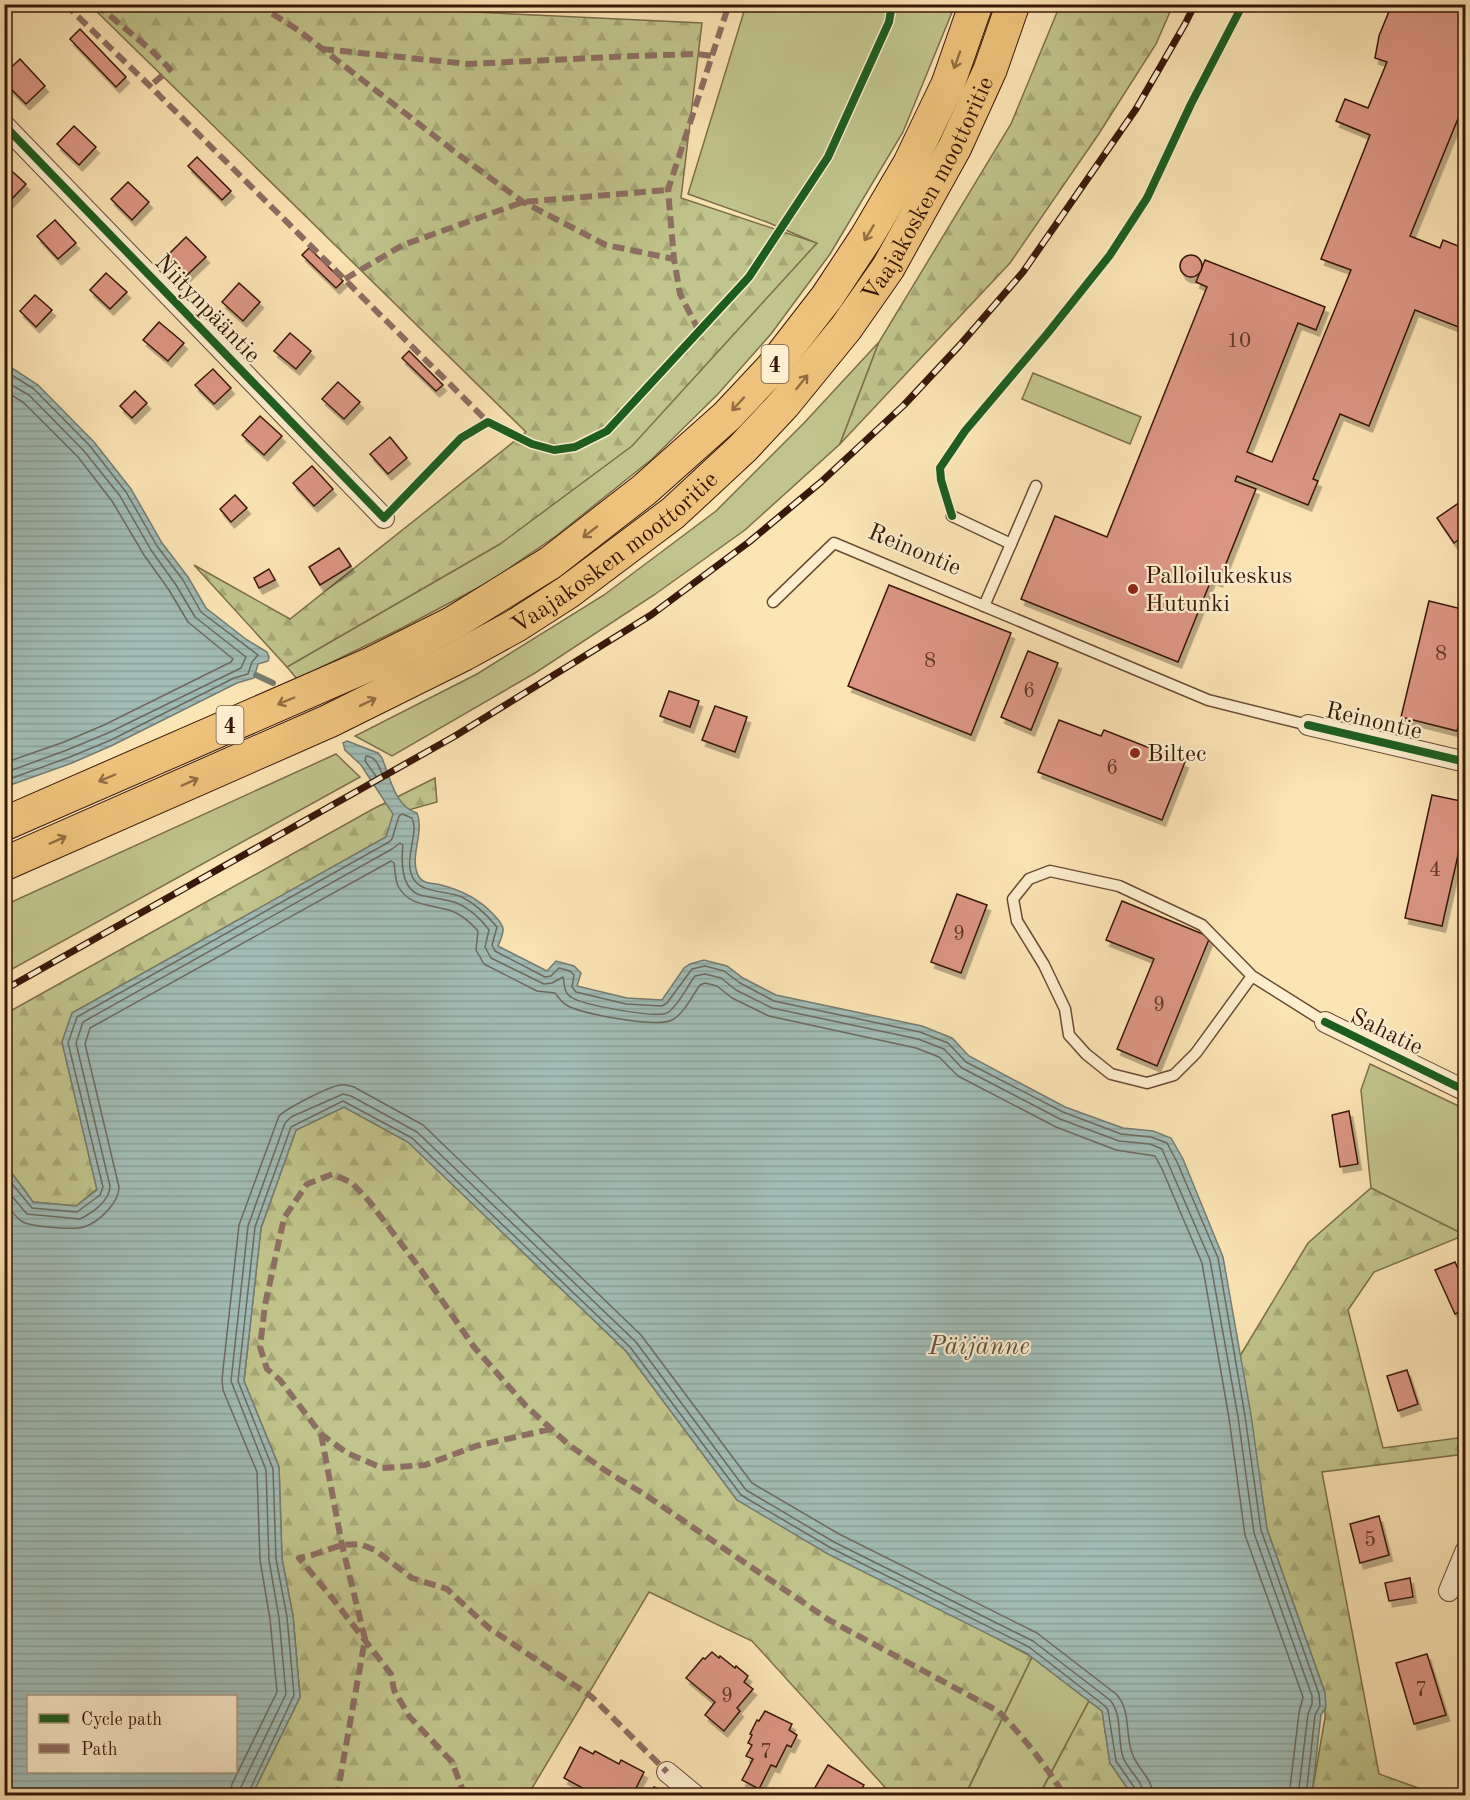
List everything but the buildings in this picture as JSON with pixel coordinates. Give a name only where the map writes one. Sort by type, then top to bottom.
[{"type":"highway","name":"Vaajakosken moottoritie","points":[[4,824],[373,663],[453,623],[550,563],[644,490],[727,416],[772,368],[828,297],[910,164],[948,84],[976,4]]},
{"type":"highway","name":"Vaajakosken moottoritie","points":[[4,864],[328,721],[464,654],[516,626],[568,592],[673,513],[743,448],[784,404],[846,328],[888,268],[955,147],[990,70],[1012,4]]},
{"type":"street","name":"Niitynpääntie","points":[[4,125],[384,518]]},
{"type":"street","name":"Reinontie","points":[[1308,724],[1466,762]]},
{"type":"street","name":"Sahatie","points":[[1325,1022],[1466,1091]]},
{"type":"street","points":[[1449,1591],[1466,1550]]},
{"type":"street","points":[[667,1772],[696,1796]]},
{"type":"lane","points":[[984,606],[1036,486]]},
{"type":"lane","points":[[952,516],[1011,543]]},
{"type":"lane","name":"Reinontie","points":[[773,602],[834,543],[1208,700],[1308,724]]},
{"type":"lane","points":[[1252,976],[1196,1053],[1174,1075],[1147,1083],[1111,1074],[1086,1054],[1069,1035],[1065,1009],[1044,965],[1017,921],[1013,899],[1029,879],[1050,871],[1119,886],[1202,925],[1252,976],[1325,1022]]},
{"type":"green space","points":[[90,5],[367,5],[368,7],[702,23],[681,198],[817,243],[632,446],[500,544],[287,667],[194,565],[290,619],[526,432]]},
{"type":"green space","points":[[746,5],[955,5],[903,132],[830,254],[771,334],[718,394],[652,459],[556,536],[489,582],[402,628],[297,679],[287,667],[500,544],[816,243],[767,222],[688,194]]},
{"type":"green space","points":[[1060,5],[1173,5],[1156,44],[1098,135],[1010,263],[840,444],[879,342],[1011,124]]},
{"type":"green space","points":[[879,342],[840,444],[745,530],[654,595],[535,673],[392,756],[355,736],[477,674],[604,595],[716,511],[804,423]]},
{"type":"green space","points":[[1033,373],[1141,417],[1130,444],[1022,399]]},
{"type":"green space","points":[[336,754],[360,777],[5,973],[5,905]]},
{"type":"green space","points":[[435,778],[437,802],[394,814],[386,837],[72,1013],[62,1042],[97,1189],[76,1206],[33,1202],[5,1164],[5,1014],[373,809]]},
{"type":"green space","points":[[1370,1064],[1465,1109],[1465,1239],[1371,1188],[1361,1090]]},
{"type":"green space","points":[[344,1107],[408,1142],[626,1351],[737,1500],[1032,1657],[965,1795],[892,1795],[752,1641],[649,1592],[528,1795],[252,1795],[300,1697],[293,1616],[282,1559],[279,1467],[244,1381],[261,1228],[296,1130]]},
{"type":"green space","points":[[1371,1188],[1465,1235],[1374,1272],[1348,1310],[1383,1448],[1465,1437],[1465,1454],[1322,1472],[1379,1774],[1438,1795],[1309,1795],[1312,1793],[1325,1718],[1325,1693],[1267,1529],[1240,1356],[1308,1243]]},
{"type":"green space","points":[[1032,1657],[1089,1701],[1039,1795],[965,1796]]},
{"type":"green space","points":[[1089,1701],[1102,1711],[1110,1763],[1132,1795],[1039,1796]]},
{"type":"water","points":[[5,368],[12,368],[38,385],[94,442],[131,489],[162,543],[188,577],[206,608],[247,640],[267,652],[269,657],[268,661],[258,664],[254,678],[237,683],[72,763],[5,787]]},
{"type":"water","name":"Päijänne","points":[[347,741],[378,753],[398,798],[403,805],[417,813],[419,829],[415,862],[419,877],[426,882],[462,892],[487,908],[497,918],[503,929],[498,946],[547,971],[556,961],[574,966],[581,973],[577,986],[627,998],[662,1000],[684,968],[704,960],[727,966],[743,978],[776,995],[922,1026],[952,1038],[969,1056],[1065,1107],[1123,1128],[1153,1131],[1171,1138],[1183,1159],[1223,1257],[1251,1415],[1267,1529],[1325,1693],[1326,1707],[1321,1715],[1312,1794],[1309,1796],[1132,1795],[1110,1763],[1102,1711],[1026,1653],[828,1554],[737,1500],[626,1351],[408,1142],[344,1107],[296,1130],[261,1228],[244,1381],[279,1467],[282,1559],[293,1616],[300,1697],[252,1795],[5,1795],[5,1164],[33,1202],[76,1206],[97,1190],[62,1042],[72,1013],[386,837],[393,814],[361,765],[345,750],[343,743]]},
{"type":"waterway","points":[[256,675],[273,683]]},
{"type":"railway","points":[[4,990],[455,736],[651,615],[749,542],[821,482],[904,405],[1023,272],[1136,109],[1195,4]]},
{"type":"marked path","points":[[65,4],[488,422]]},
{"type":"marked path","points":[[96,4],[170,69],[150,86]]},
{"type":"marked path","points":[[257,4],[298,30],[523,202],[606,245],[674,259]]},
{"type":"marked path","points":[[699,331],[680,294],[674,259],[668,190],[729,4]]},
{"type":"marked path","points":[[322,49],[468,64],[634,56],[696,54],[713,56]]},
{"type":"marked path","points":[[345,279],[403,245],[523,202],[668,190]]},
{"type":"marked path","points":[[551,1429],[476,1446],[425,1465],[382,1468],[347,1453],[321,1434],[280,1380],[267,1369],[260,1347],[265,1305],[284,1218],[307,1184],[333,1174],[352,1183],[369,1201],[421,1270],[474,1347],[526,1406],[569,1445],[829,1620],[998,1711],[1034,1752],[1065,1796]]},
{"type":"marked path","points":[[321,1434],[342,1545],[365,1639],[337,1796]]},
{"type":"marked path","points":[[465,1796],[452,1762],[409,1716],[394,1690],[391,1674],[299,1558],[342,1545],[360,1544],[375,1550],[412,1578],[447,1589],[489,1628],[592,1697],[667,1772]]},
{"type":"cycle path","points":[[4,125],[384,518],[461,438],[488,422],[532,444],[554,450],[575,447],[607,431],[749,277],[828,157],[889,22],[892,4]]},
{"type":"cycle path","points":[[952,516],[941,480],[940,468],[965,431],[1110,255],[1147,198],[1191,104],[1243,4]]},
{"type":"cycle path","points":[[1308,725],[1466,762]]},
{"type":"cycle path","points":[[1325,1022],[1466,1091]]},
{"type":"place","name":"Palloilukeskus Hutunki","points":[[1133,589]]},
{"type":"place","name":"Biltec","points":[[1135,753]]}]
